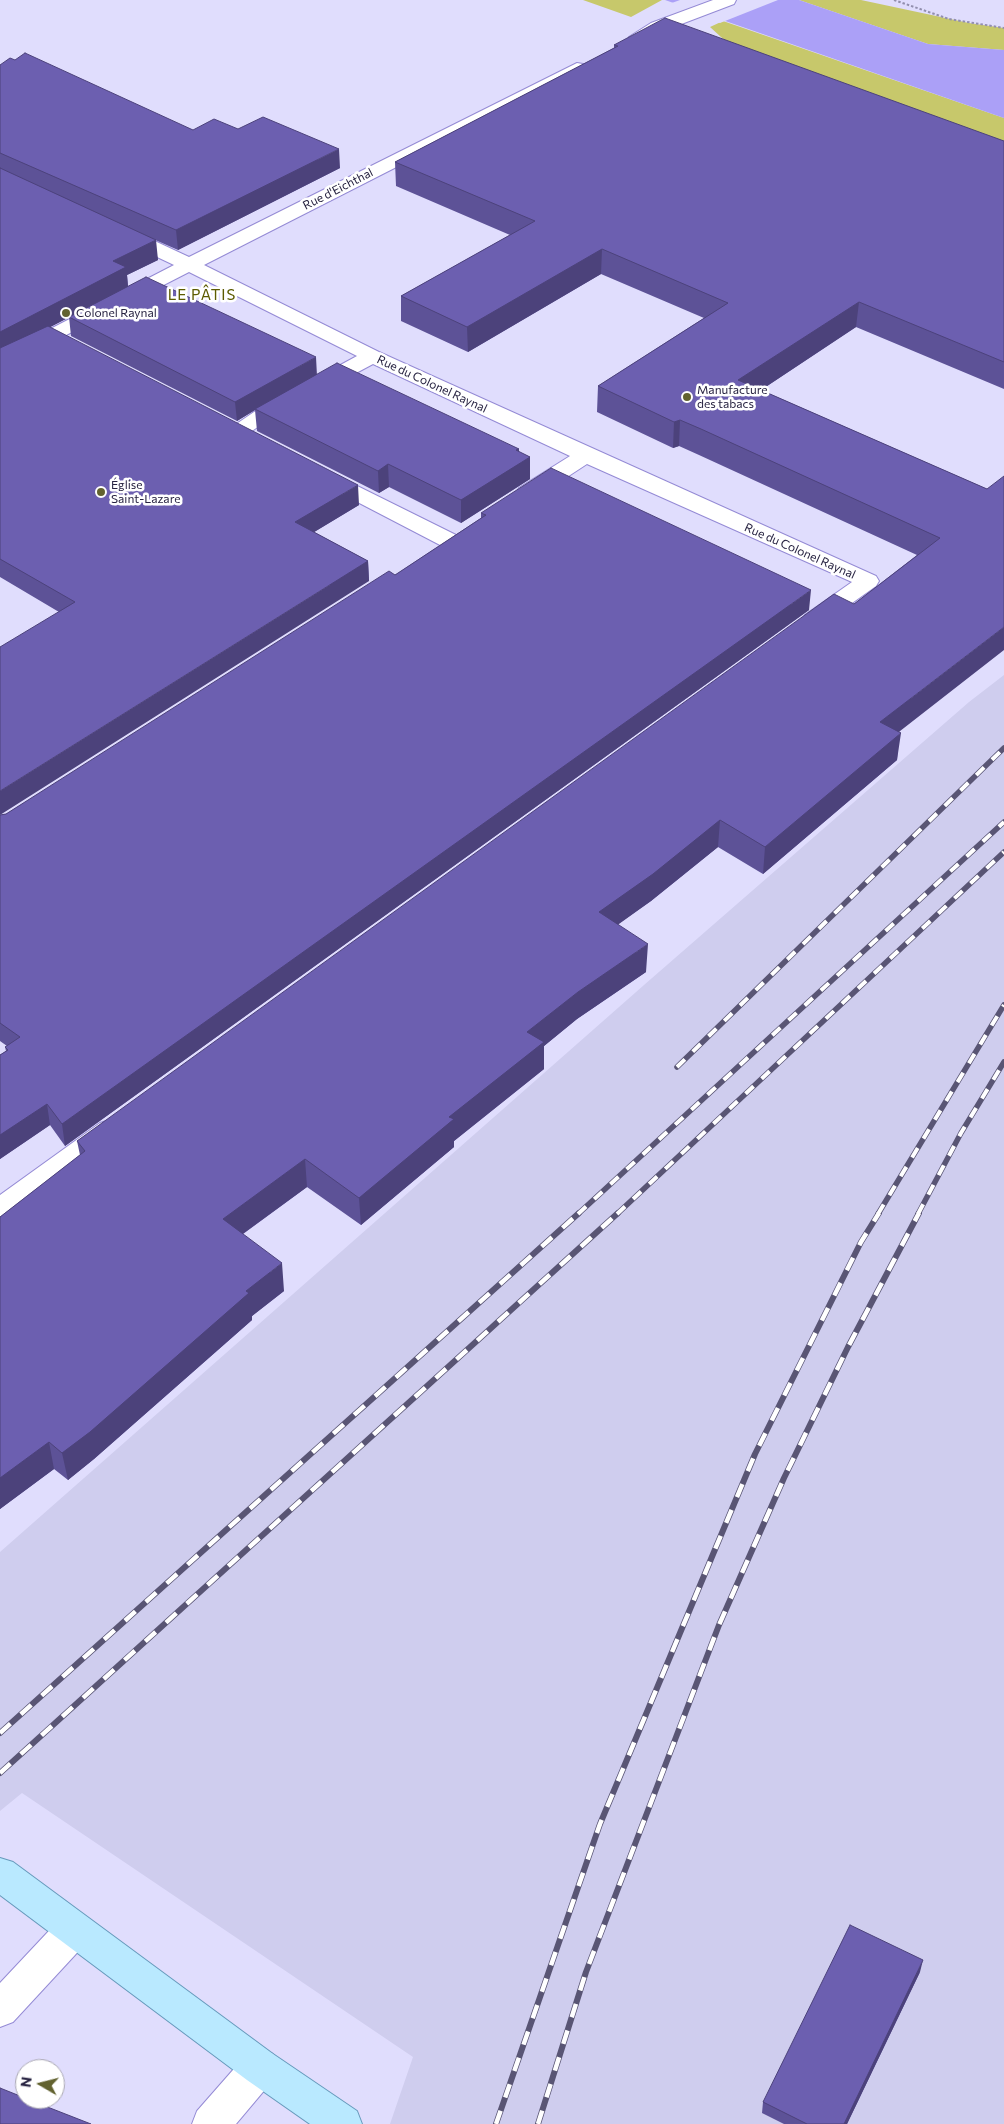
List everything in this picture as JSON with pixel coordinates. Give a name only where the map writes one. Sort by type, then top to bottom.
[{"type":"main road","points":[[0,1874],[260,2067],[343,2124]]},
{"type":"street","points":[[622,45],[678,18],[728,0]]},
{"type":"street","name":"Rue d'Eichthal","points":[[0,364],[595,58]]},
{"type":"street","name":"Rue du Colonel Raynal","points":[[105,226],[190,265],[372,356],[586,455],[868,581],[792,636]]},
{"type":"street","points":[[53,336],[76,348]]},
{"type":"street","points":[[239,431],[260,416],[372,356]]},
{"type":"street","points":[[513,502],[586,455]]},
{"type":"street","points":[[309,467],[458,536],[427,556]]},
{"type":"street","points":[[0,1210],[128,1117]]},
{"type":"street","points":[[0,2009],[74,1930]]},
{"type":"street","points":[[211,2124],[260,2067]]},
{"type":"path","points":[[894,0],[949,19],[1004,28]]},
{"type":"shaded area","points":[[583,0],[662,0],[631,17]]},
{"type":"shaded area","points":[[665,0],[799,0],[928,44],[1004,50],[1004,118]]},
{"type":"shaded area","points":[[799,0],[861,0],[969,23],[1004,28],[1004,50],[928,44]]},
{"type":"shaded area","points":[[723,21],[1004,118],[1004,147],[743,57],[710,27]]},
{"type":"shaded area","points":[[1004,675],[1004,2124],[390,2124],[413,2057],[22,1793],[0,1811],[0,1552],[644,985],[969,702]]},
{"type":"pier","points":[[680,0],[778,0],[720,23],[669,4]]},
{"type":"building","points":[[665,18],[1004,141],[1004,362],[859,302],[738,380],[987,489],[1004,476],[1004,627],[880,722],[901,733],[765,847],[720,820],[653,874],[599,912],[648,944],[578,992],[527,1032],[544,1042],[449,1117],[454,1119],[359,1198],[305,1159],[223,1219],[282,1263],[246,1291],[249,1293],[90,1432],[62,1453],[49,1442],[0,1478],[0,1217],[85,1151],[77,1141],[834,594],[854,604],[940,538],[701,429],[680,420],[674,422],[598,386],[728,303],[602,249],[467,327],[401,296],[535,221],[395,162],[618,46],[614,45]]},
{"type":"building","points":[[25,53],[193,130],[214,119],[238,129],[263,117],[339,149],[176,230],[0,153],[0,65],[10,58],[15,60]]},
{"type":"building","points":[[0,168],[156,240],[113,261],[126,267],[0,332]]},
{"type":"building","points":[[146,277],[316,357],[235,402],[69,317]]},
{"type":"building","points":[[48,326],[358,485],[295,522],[368,561],[0,791],[0,647],[75,602],[0,559],[0,348]]},
{"type":"building","points":[[337,363],[519,449],[516,450],[530,457],[461,500],[388,464],[378,471],[255,409]]},
{"type":"building","points":[[551,468],[811,590],[62,1124],[47,1104],[0,1135],[0,1055],[8,1050],[5,1047],[20,1037],[0,1023],[0,815],[6,814],[389,571],[395,575],[486,515],[481,513]]},
{"type":"building","points":[[850,1925],[923,1960],[844,2124],[807,2124],[763,2102]]},
{"type":"building","points":[[0,2088],[15,2094],[15,2109],[53,2109],[91,2124],[0,2124]]},
{"type":"railway","points":[[677,1067],[1004,748]]},
{"type":"railway","points":[[578,1214],[1004,822]]},
{"type":"railway","points":[[617,1214],[1004,852]]},
{"type":"railway","points":[[878,1214],[1004,1005]]},
{"type":"railway","points":[[918,1214],[961,1133],[1004,1062]]},
{"type":"railway","points":[[0,1733],[579,1213]]},
{"type":"railway","points":[[0,1773],[618,1213]]},
{"type":"railway","points":[[496,2124],[600,1824],[755,1454],[861,1242],[879,1213]]},
{"type":"railway","points":[[538,2124],[586,1972],[719,1625],[784,1478],[848,1347],[919,1213]]},
{"type":"place","name":"Colonel Raynal","points":[[66,313]]},
{"type":"place","name":"Manufacture des tabacs","points":[[687,397]]},
{"type":"place","name":"Église Saint-Lazare","points":[[101,492]]},
{"type":"district","name":"LE PÂTIS","points":[[202,295]]}]
